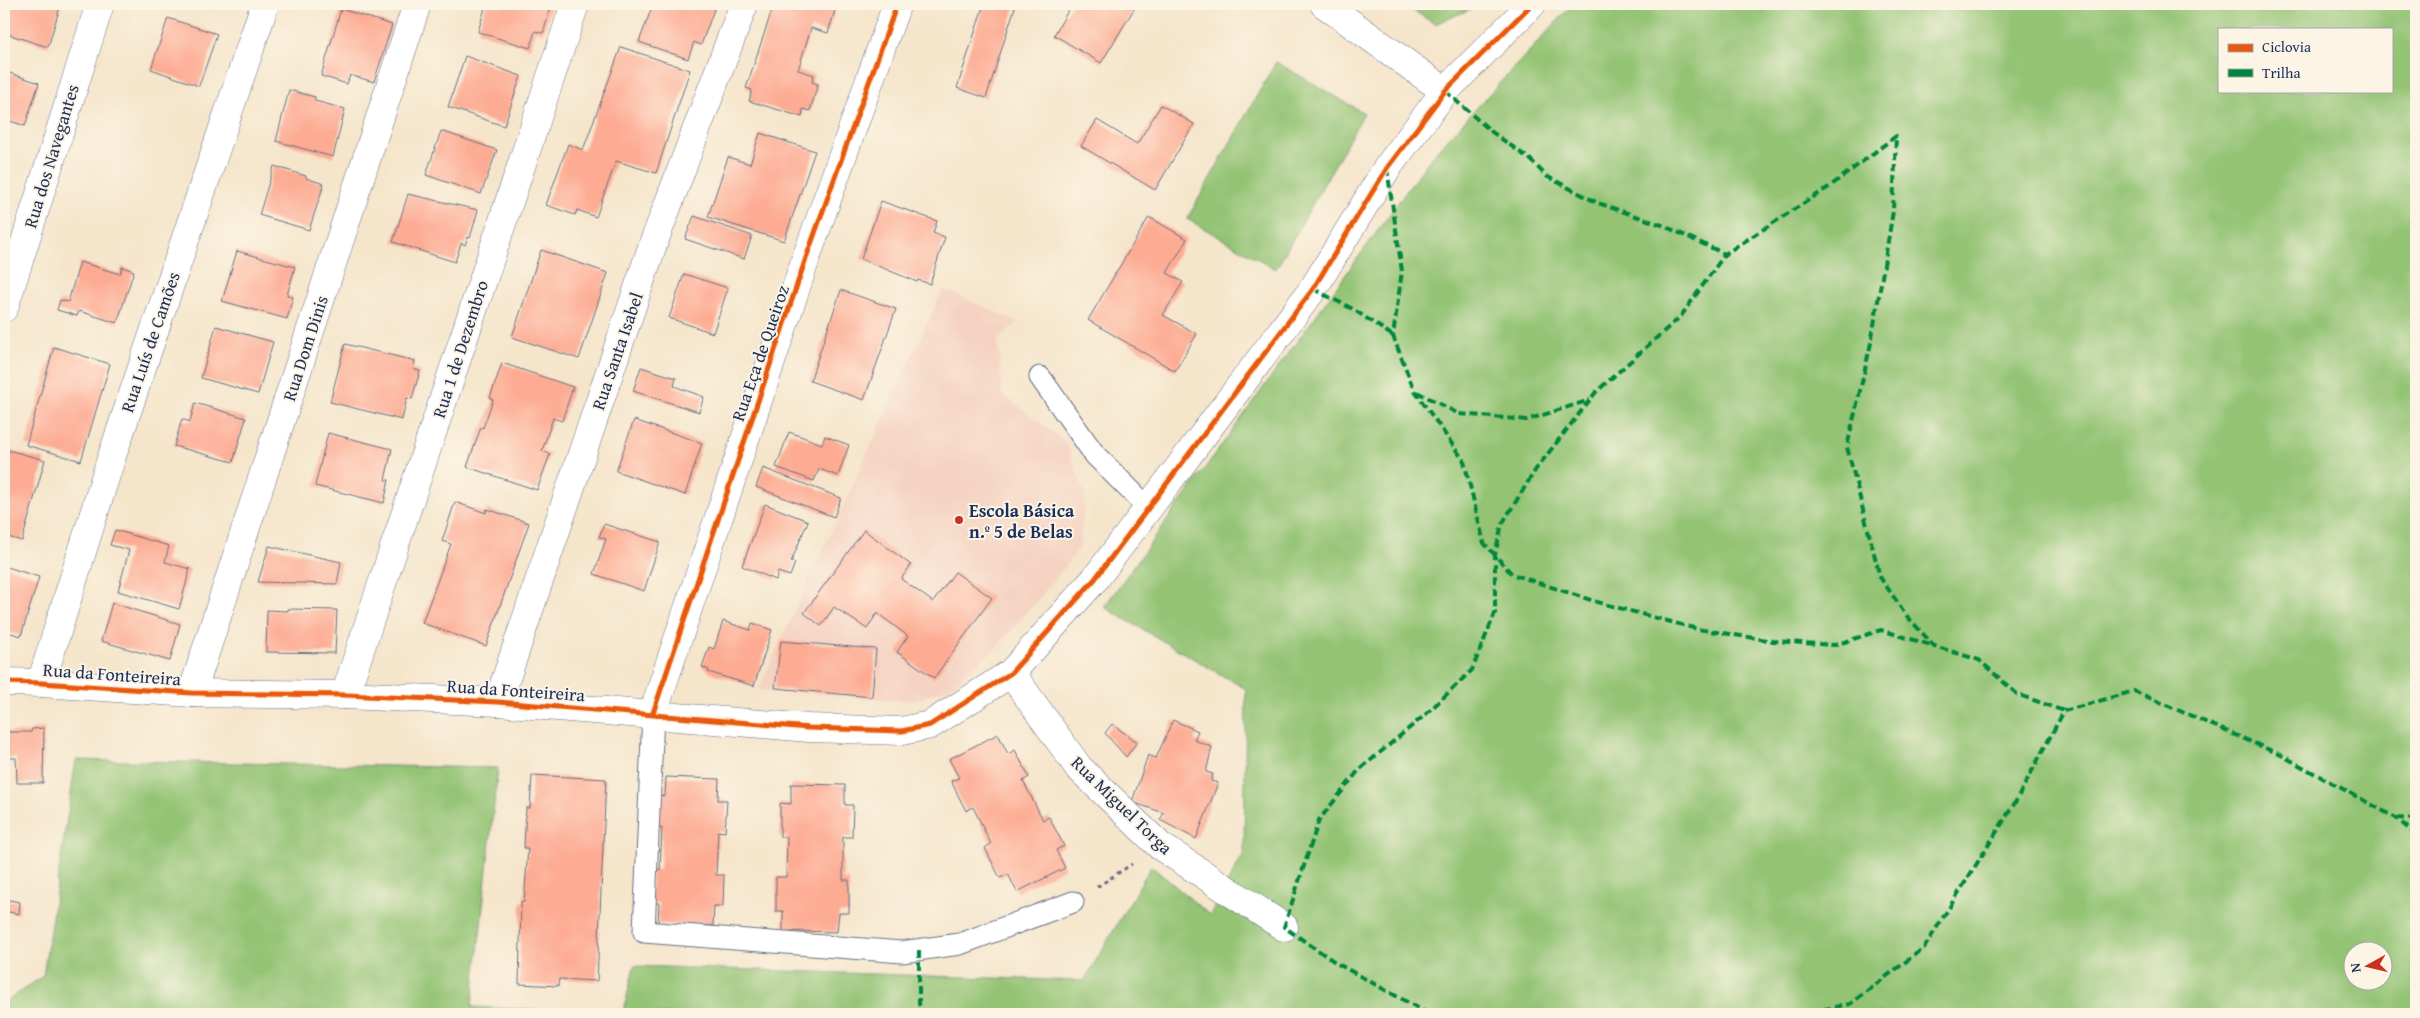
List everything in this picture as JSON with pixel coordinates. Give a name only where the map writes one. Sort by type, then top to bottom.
[{"type":"street","name":"Rua dos Navegantes","points":[[4,308],[100,4]]},
{"type":"street","name":"Rua Luís de Camões","points":[[41,682],[111,459],[265,4]]},
{"type":"street","name":"Rua Dom Dinis","points":[[192,693],[417,4]]},
{"type":"street","name":"Rua 1 de Dezembro","points":[[345,695],[575,4]]},
{"type":"street","name":"Rua Santa Isabel","points":[[498,702],[652,247],[744,4]]},
{"type":"street","name":"Rua Eça de Queiroz","points":[[654,713],[806,258],[898,4]]},
{"type":"street","points":[[1324,4],[1445,91]]},
{"type":"street","name":"Rua da Fonteireira","points":[[4,682],[41,682],[192,693],[345,695],[498,702],[654,713],[809,728],[902,731],[930,725],[1011,673],[1095,579],[1313,288],[1387,168],[1445,91],[1532,4]]},
{"type":"street","name":"Rua Miguel Torga","points":[[1011,673],[1079,768],[1160,846],[1284,927]]},
{"type":"lane","points":[[1040,377],[1095,455],[1148,508]]},
{"type":"lane","points":[[654,713],[644,932],[902,952],[960,944],[1073,902]]},
{"type":"path","points":[[1073,902],[1160,846]]},
{"type":"shaded area","name":"Escola Básica n.º 5 de Belas","points":[[943,289],[1018,322],[998,338],[1002,394],[1066,442],[1085,494],[1080,547],[1043,594],[997,647],[952,687],[913,701],[758,690]]},
{"type":"green space","points":[[1403,4],[1483,4],[1435,24]]},
{"type":"green space","points":[[1573,4],[2416,4],[2416,1014],[4,1014],[4,1003],[43,976],[76,760],[498,768],[472,1007],[623,1013],[634,966],[1084,981],[1151,866],[1210,915],[1244,853],[1246,689],[1104,607],[1432,156]]},
{"type":"green space","points":[[1276,62],[1364,113],[1276,269],[1187,219]]},
{"type":"building","points":[[8,4],[61,4],[48,47],[4,33],[4,17]]},
{"type":"building","points":[[486,4],[552,4],[543,33],[535,31],[530,48],[478,32]]},
{"type":"building","points":[[653,4],[716,4],[701,45],[694,42],[688,59],[639,42]]},
{"type":"building","points":[[774,4],[837,4],[828,33],[811,28],[798,70],[814,75],[812,82],[818,84],[810,111],[803,109],[802,117],[749,101],[752,90],[746,88]]},
{"type":"building","points":[[984,4],[1016,4],[986,98],[957,88]]},
{"type":"building","points":[[1072,4],[1137,4],[1101,63],[1054,35]]},
{"type":"building","points":[[341,9],[392,25],[374,82],[350,75],[347,84],[321,76]]},
{"type":"building","points":[[168,18],[217,34],[199,86],[151,69]]},
{"type":"building","points":[[621,47],[690,70],[656,173],[616,161],[596,217],[577,210],[575,215],[546,205],[568,144],[583,150]]},
{"type":"building","points":[[465,56],[521,76],[504,126],[448,107]]},
{"type":"building","points":[[4,71],[39,83],[25,126],[4,119]]},
{"type":"building","points":[[289,90],[315,97],[315,101],[345,109],[333,157],[276,141]]},
{"type":"building","points":[[1161,105],[1194,124],[1155,190],[1081,146],[1097,120],[1137,144]]},
{"type":"building","points":[[441,131],[497,150],[481,194],[426,175]]},
{"type":"building","points":[[760,133],[815,151],[784,241],[708,217],[728,157],[750,164]]},
{"type":"building","points":[[274,166],[324,184],[309,230],[259,215]]},
{"type":"building","points":[[408,194],[478,210],[470,238],[468,237],[465,245],[461,243],[455,262],[393,242]]},
{"type":"building","points":[[881,201],[937,221],[933,233],[945,237],[930,284],[918,280],[917,282],[861,259]]},
{"type":"building","points":[[694,216],[752,236],[744,259],[685,239]]},
{"type":"building","points":[[1149,217],[1187,239],[1167,273],[1183,282],[1163,315],[1197,334],[1175,371],[1088,320]]},
{"type":"building","points":[[541,250],[608,273],[579,359],[512,337]]},
{"type":"building","points":[[237,251],[295,267],[287,295],[293,297],[287,319],[222,301]]},
{"type":"building","points":[[80,262],[120,274],[122,267],[134,271],[117,323],[79,311],[77,316],[57,310],[60,300],[68,302]]},
{"type":"building","points":[[684,274],[728,288],[713,333],[669,318]]},
{"type":"building","points":[[841,290],[896,309],[864,400],[810,381]]},
{"type":"building","points":[[216,326],[273,342],[258,394],[201,378]]},
{"type":"building","points":[[345,344],[415,361],[413,369],[420,371],[412,399],[407,398],[402,420],[330,402]]},
{"type":"building","points":[[54,347],[110,364],[81,461],[26,445]]},
{"type":"building","points":[[502,363],[573,387],[562,421],[553,418],[542,451],[550,454],[537,490],[467,467],[493,400],[490,398]]},
{"type":"building","points":[[641,367],[676,378],[674,386],[704,397],[699,412],[633,391]]},
{"type":"building","points":[[195,403],[246,418],[233,462],[174,446],[182,419],[190,422]]},
{"type":"building","points":[[634,420],[702,443],[685,495],[616,471]]},
{"type":"building","points":[[789,432],[822,444],[825,436],[849,445],[838,476],[819,469],[814,481],[776,467]]},
{"type":"building","points":[[328,433],[392,449],[385,480],[389,480],[384,503],[315,486]]},
{"type":"building","points":[[4,449],[45,460],[22,541],[4,536]]},
{"type":"building","points":[[763,468],[841,498],[834,517],[756,487]]},
{"type":"building","points":[[455,502],[486,513],[487,509],[529,523],[486,646],[422,623],[451,544],[442,541]]},
{"type":"building","points":[[765,504],[808,521],[791,562],[795,563],[790,576],[778,572],[776,580],[742,566]]},
{"type":"building","points":[[604,524],[660,542],[644,591],[594,574],[606,539],[599,537]]},
{"type":"building","points":[[115,530],[169,546],[165,562],[190,569],[179,609],[118,591],[129,550],[110,545]]},
{"type":"building","points":[[864,530],[911,565],[901,579],[933,602],[955,572],[992,598],[934,678],[897,652],[908,636],[877,613],[867,629],[834,607],[821,626],[804,613]]},
{"type":"building","points":[[269,546],[341,562],[337,584],[258,582]]},
{"type":"building","points":[[4,566],[39,577],[21,636],[4,631]]},
{"type":"building","points":[[112,603],[180,624],[170,661],[101,641]]},
{"type":"building","points":[[288,609],[337,610],[335,653],[266,652],[267,610],[288,611]]},
{"type":"building","points":[[723,621],[750,630],[752,623],[772,630],[754,686],[708,672],[709,670],[702,667],[709,647],[714,649]]},
{"type":"building","points":[[781,641],[876,649],[872,697],[775,688]]},
{"type":"building","points":[[1173,720],[1198,731],[1194,740],[1212,747],[1206,772],[1213,774],[1211,781],[1218,783],[1196,839],[1160,820],[1164,813],[1132,802],[1148,755],[1156,758]]},
{"type":"building","points":[[1112,724],[1137,742],[1126,757],[1105,733]]},
{"type":"building","points":[[44,728],[43,783],[17,783],[16,758],[4,758],[4,732],[31,732],[32,729]]},
{"type":"building","points":[[998,734],[1008,754],[1015,750],[1029,777],[1023,781],[1043,820],[1049,817],[1064,846],[1056,850],[1065,868],[1017,892],[1008,874],[1000,878],[985,848],[991,844],[973,807],[966,811],[951,781],[959,778],[949,759]]},
{"type":"building","points":[[532,775],[606,779],[597,981],[559,979],[558,986],[519,984],[521,901],[524,902],[528,848],[524,848],[526,808],[530,808]]},
{"type":"building","points":[[666,777],[719,779],[718,800],[727,800],[725,832],[718,831],[716,875],[724,875],[723,906],[714,906],[713,926],[658,924],[659,903],[651,903],[652,869],[660,870],[662,828],[656,828],[657,795],[665,796]]},
{"type":"building","points":[[791,784],[845,785],[845,805],[853,805],[852,837],[843,837],[843,880],[849,880],[849,913],[839,913],[837,932],[783,931],[783,911],[776,911],[776,877],[786,877],[787,837],[780,837],[780,803],[791,804]]},
{"type":"building","points":[[4,899],[20,902],[19,914],[4,911]]},
{"type":"marked path","points":[[1445,91],[1492,132],[1531,160],[1546,176],[1598,203],[1662,225],[1725,254],[1829,187],[1896,136],[1893,211],[1871,343],[1847,447],[1880,577],[1906,615],[1934,646],[1979,660],[2017,694],[2064,711]]},
{"type":"marked path","points":[[1387,168],[1402,271],[1393,336],[1414,390],[1464,461],[1484,543],[1512,574],[1597,602],[1697,629],[1773,641],[1835,645],[1881,630],[1934,646]]},
{"type":"marked path","points":[[1429,1014],[1338,964],[1284,927],[1319,820],[1359,770],[1425,715],[1472,670],[1495,613],[1495,555],[1502,524],[1536,469],[1596,392],[1681,316],[1725,254]]},
{"type":"marked path","points":[[1313,289],[1353,309],[1393,336]]},
{"type":"marked path","points":[[1417,392],[1459,414],[1527,420],[1590,400]]},
{"type":"marked path","points":[[1799,1014],[1850,1004],[1924,948],[2016,801],[2064,711],[2134,691],[2279,754],[2396,818],[2416,835]]},
{"type":"marked path","points":[[2396,818],[2416,819]]},
{"type":"marked path","points":[[919,950],[919,1004],[924,1014]]},
{"type":"cycle path","points":[[653,713],[806,258],[897,4]]},
{"type":"cycle path","points":[[4,682],[192,693],[345,695],[498,702],[809,728],[902,731],[930,725],[1011,673],[1095,579],[1313,289],[1387,168],[1445,91],[1532,4]]},
{"type":"place","name":"Escola Básica n.º 5 de Belas","points":[[959,520]]}]
